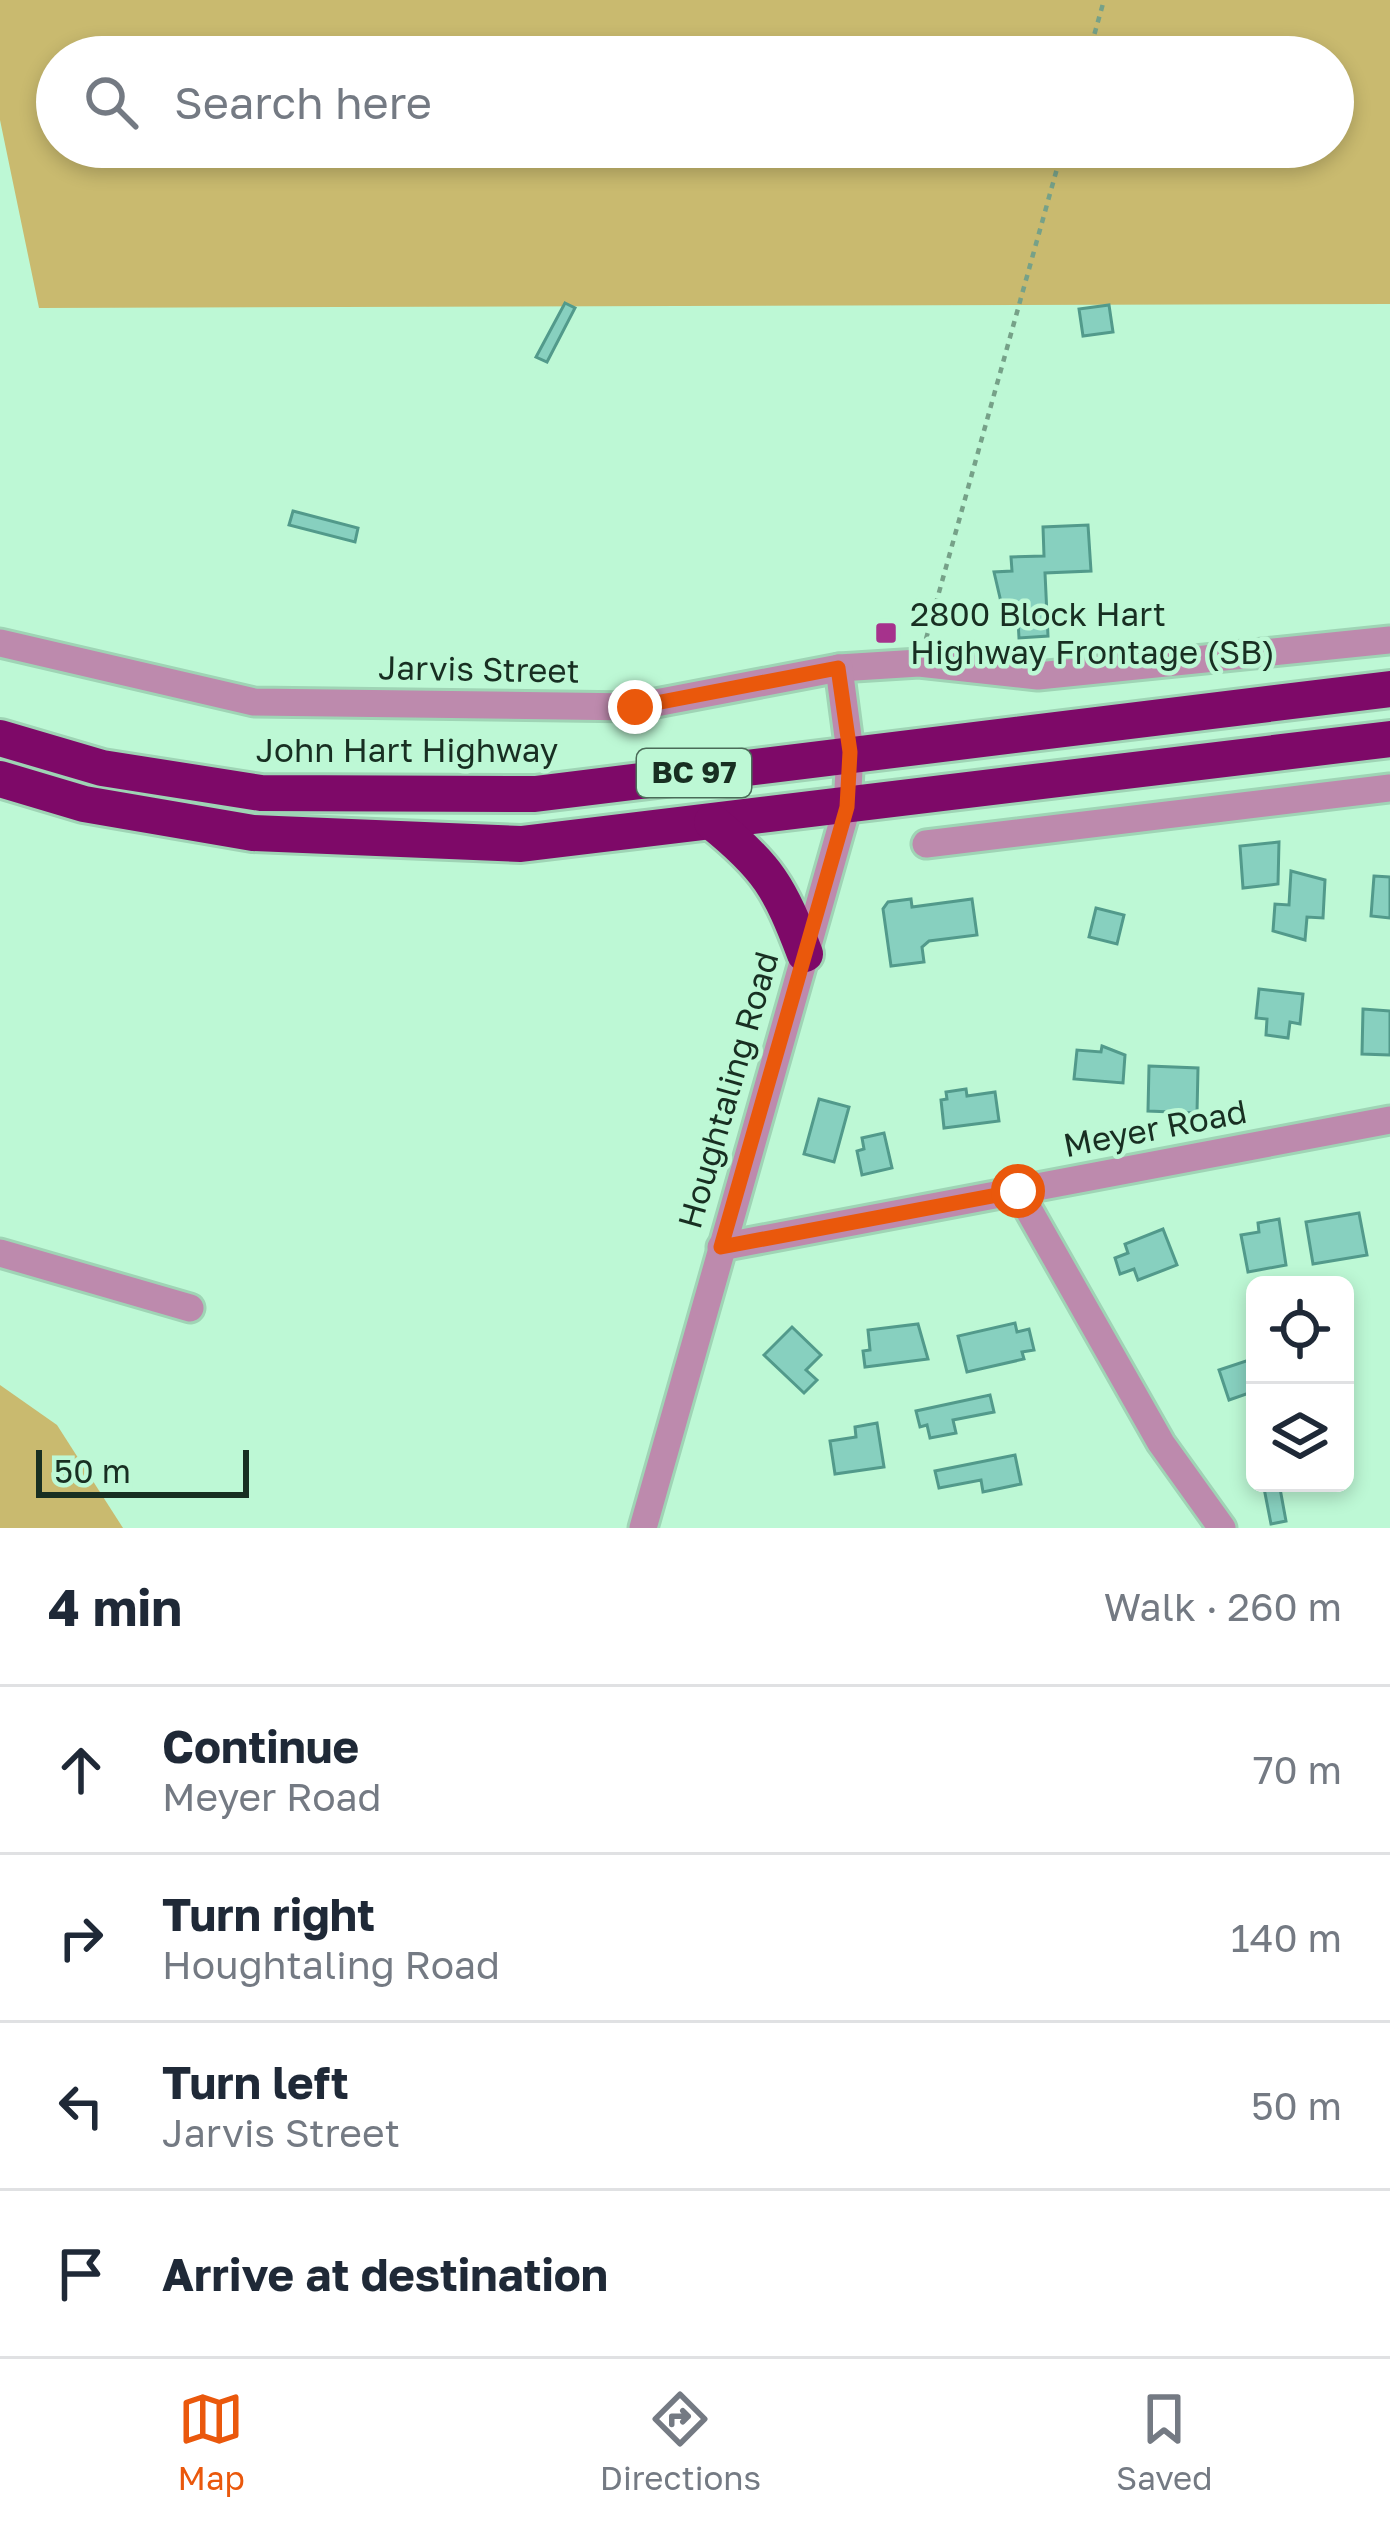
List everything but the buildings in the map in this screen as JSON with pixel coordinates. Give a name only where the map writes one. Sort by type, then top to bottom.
[{"type":"highway","name":"John Hart Highway","points":[[0,738],[102,768],[261,793],[535,794],[1390,688]]},
{"type":"highway","name":"BC 97","points":[[0,779],[84,804],[253,833],[521,844],[1390,739]]},
{"type":"highway","points":[[712,822],[760,860],[785,902],[805,954]]},
{"type":"street","name":"Jarvis Street","points":[[0,643],[254,702],[635,707],[838,668],[919,663],[1038,676],[1390,640]]},
{"type":"street","name":"Houghtaling Road","points":[[643,1528],[847,807],[850,752],[838,668]]},
{"type":"street","points":[[926,844],[1390,788]]},
{"type":"street","name":"Meyer Road","points":[[721,1247],[1390,1120]]},
{"type":"street","points":[[1018,1191],[1161,1443],[1222,1528]]},
{"type":"street","points":[[0,1252],[190,1308]]},
{"type":"path","points":[[1094,36],[1104,0]]},
{"type":"path","points":[[919,663],[1057,168]]},
{"type":"shaded area","points":[[0,0],[1390,0],[1390,304],[39,308],[0,120]]},
{"type":"shaded area","points":[[0,1385],[57,1425],[123,1528],[0,1528]]},
{"type":"place","name":"2800 Block Hart Highway Frontage (SB)","points":[[886,633]]},
{"type":"route","points":[[635,707],[838,668],[850,752],[847,807],[721,1247],[1018,1191]]}]
